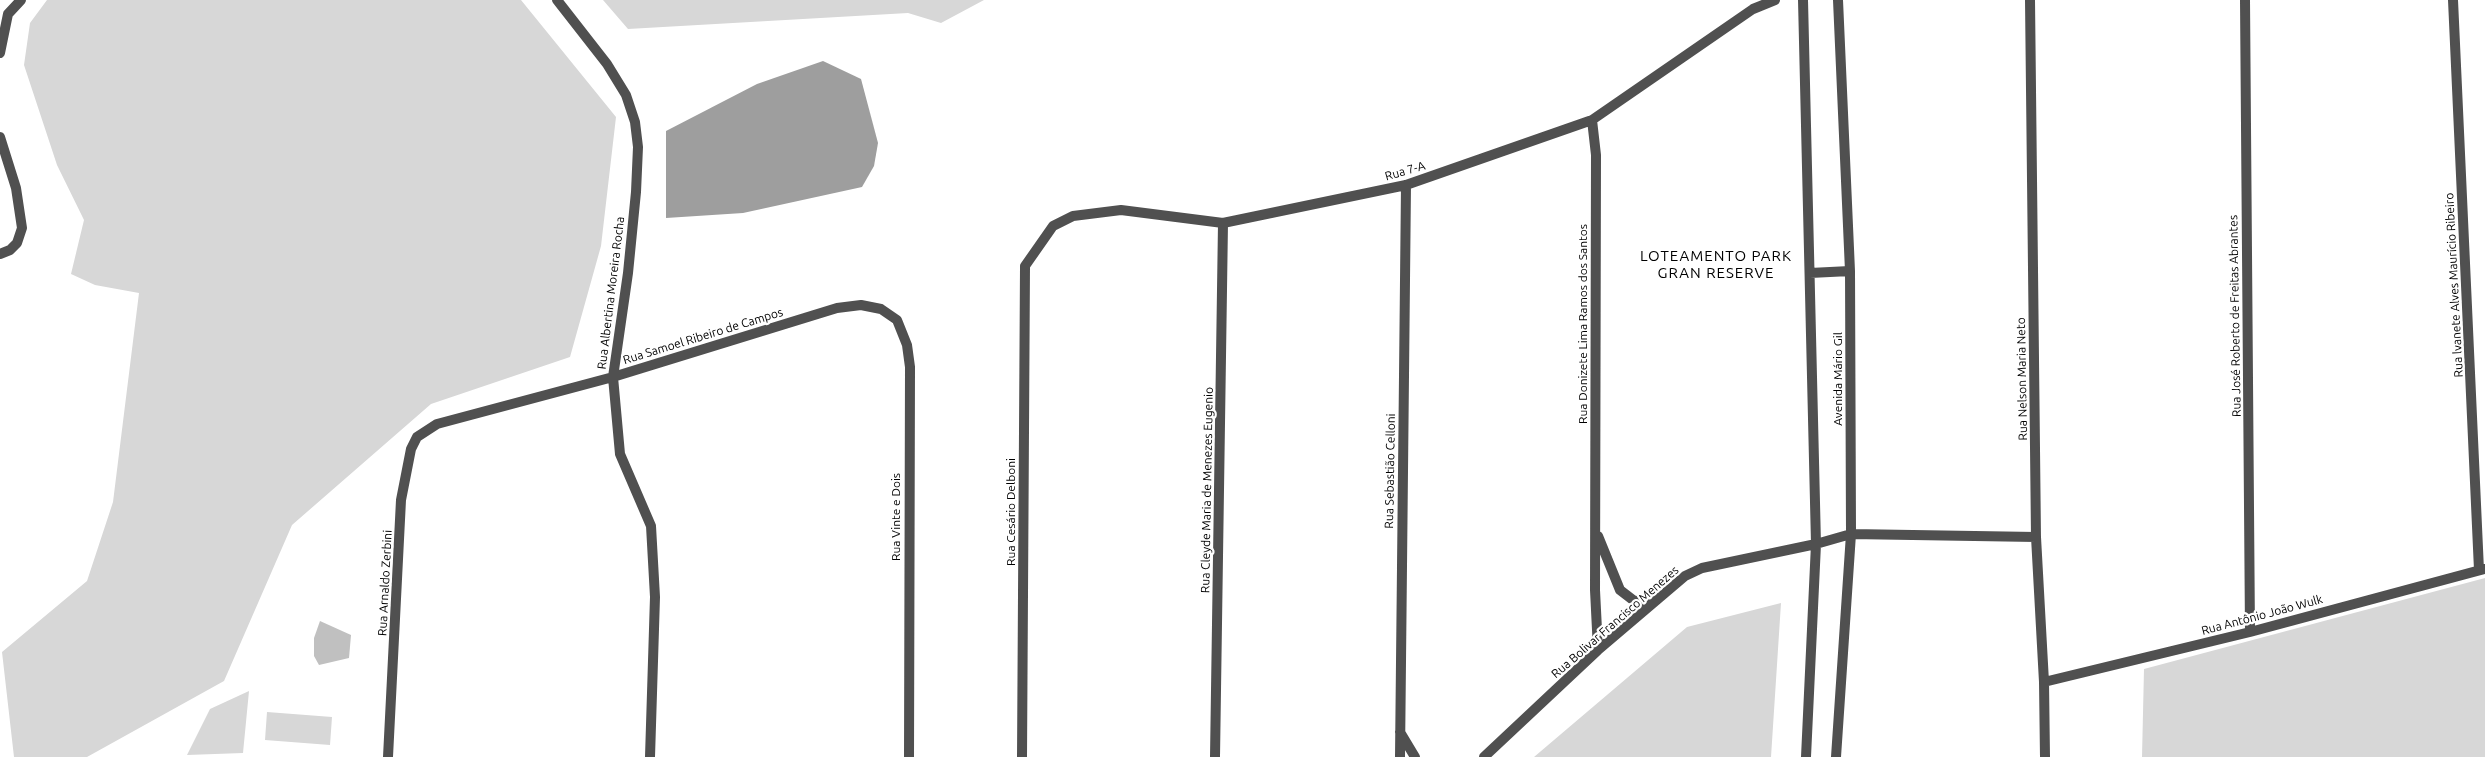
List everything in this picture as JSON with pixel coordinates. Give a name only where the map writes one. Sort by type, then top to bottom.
[{"type":"street","points":[[0,53],[4,11],[20,0]]},
{"type":"street","name":"Rua Albertina Moreira Rocha","points":[[557,0],[607,64],[626,95],[635,122],[638,147],[636,192],[628,273],[613,376],[620,454],[651,526],[655,598],[650,757]]},
{"type":"street","name":"Rua 7-A","points":[[1025,266],[1053,226],[1073,216],[1121,210],[1223,223],[1406,185],[1592,120],[1753,9],[1775,0]]},
{"type":"street","name":"Avenida Mário Gil","points":[[1803,0],[1816,544],[1806,757]]},
{"type":"street","name":"Avenida Mário Gil","points":[[1836,757],[1851,534],[1850,271],[1838,0]]},
{"type":"street","name":"Rua Nelson Maria Neto","points":[[2030,0],[2036,536],[2044,682],[2045,757]]},
{"type":"street","name":"Rua José Roberto de Freitas Abrantes","points":[[2245,0],[2250,632]]},
{"type":"street","name":"Rua lvanete Alves Maurício Ribeiro","points":[[2453,0],[2482,569]]},
{"type":"street","name":"Rua Donizete Lima Ramos dos Santos","points":[[1592,120],[1596,155],[1596,528],[1598,650]]},
{"type":"street","points":[[0,137],[21,208],[22,228],[17,243],[0,254]]},
{"type":"street","name":"Rua Sebastião Celloni","points":[[1400,757],[1406,185]]},
{"type":"street","name":"Rua Cleyde Maria de Menezes Eugenio","points":[[1215,757],[1223,223]]},
{"type":"street","name":"Rua Cesário Delboni","points":[[1022,757],[1025,266]]},
{"type":"street","points":[[1810,273],[1850,271]]},
{"type":"street","name":"Rua Samoel Ribeiro de Campos","points":[[437,424],[613,376],[828,311],[861,305]]},
{"type":"street","name":"Rua Vinte e Dois","points":[[861,305],[881,308],[897,320],[908,344],[910,367],[909,757]]},
{"type":"street","name":"Rua Arnaldo Zerbini","points":[[388,757],[401,500],[411,449],[417,437],[437,424]]},
{"type":"street","points":[[1596,528],[1620,590],[1632,600],[1647,604],[1660,598]]},
{"type":"street","name":"Rua Bolivar Francisco Menezes","points":[[1484,757],[1598,650],[1685,576],[1702,568],[1816,544],[1851,534],[2036,536]]},
{"type":"street","name":"Rua Antônio João Wulk","points":[[2044,682],[2250,632],[2482,569]]},
{"type":"street","points":[[1400,732],[1415,757]]},
{"type":"shaded area","points":[[47,0],[521,0],[616,117],[601,246],[570,357],[431,404],[292,525],[224,681],[87,757],[14,757],[2,652],[87,581],[113,502],[139,293],[95,285],[71,274],[84,220],[57,165],[24,65],[30,23]]},
{"type":"shaded area","points":[[603,0],[984,0],[941,23],[908,13],[628,29]]},
{"type":"shaded area","points":[[823,61],[861,79],[878,143],[874,166],[862,187],[743,213],[666,218],[666,131],[757,84]]},
{"type":"shaded area","points":[[2485,578],[2485,757],[2142,757],[2144,669]]},
{"type":"shaded area","points":[[1781,603],[1771,757],[1534,757],[1687,627]]},
{"type":"shaded area","points":[[249,691],[243,753],[187,755],[210,709]]},
{"type":"shaded area","points":[[267,712],[332,717],[330,745],[265,740]]},
{"type":"building","points":[[320,621],[351,635],[349,658],[319,665],[314,656],[314,638]]},
{"type":"district","name":"LOTEAMENTO PARK GRAN RESERVE","points":[[1716,264]]}]
